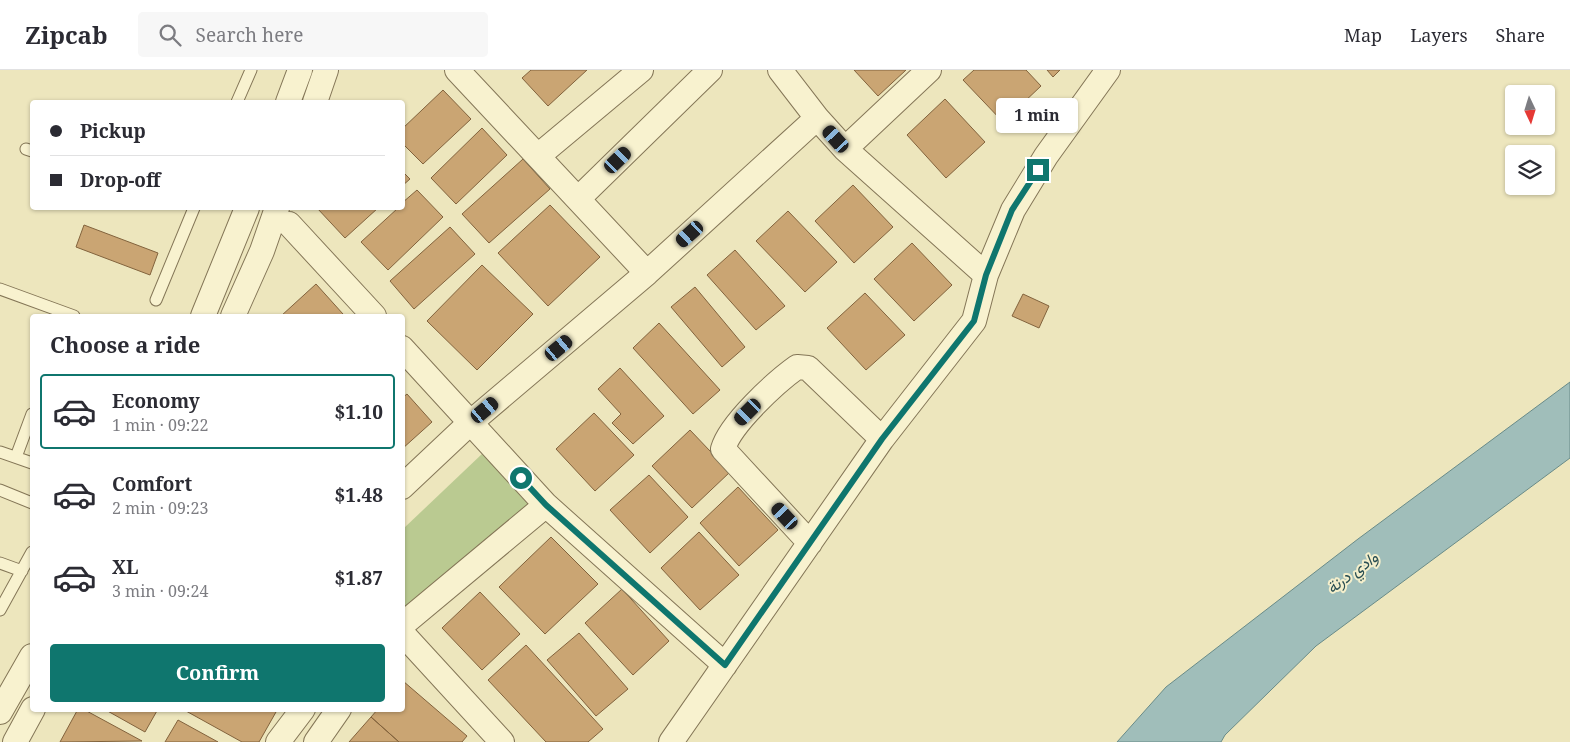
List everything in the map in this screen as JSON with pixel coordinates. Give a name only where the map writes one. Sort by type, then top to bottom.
[{"type":"street","points":[[289,100],[300,70]]},
{"type":"street","points":[[316,100],[326,70]]},
{"type":"street","points":[[325,100],[335,70]]},
{"type":"street","points":[[457,70],[579,198],[647,273]]},
{"type":"street","points":[[538,156],[641,70]]},
{"type":"street","points":[[579,198],[710,70]]},
{"type":"street","points":[[780,70],[816,118],[845,150],[986,275]]},
{"type":"street","points":[[845,150],[929,70]]},
{"type":"street","points":[[671,742],[882,439],[974,321],[986,275],[1012,210],[1046,156],[1108,70]]},
{"type":"street","points":[[405,484],[470,423],[647,273],[816,118]]},
{"type":"street","points":[[204,314],[245,210]]},
{"type":"street","points":[[234,314],[262,251],[287,213]]},
{"type":"street","points":[[251,314],[287,213]]},
{"type":"street","points":[[287,213],[372,314]]},
{"type":"street","points":[[405,351],[546,505],[725,665]]},
{"type":"street","points":[[810,543],[723,449],[726,438],[736,425],[786,374],[797,367],[808,368],[882,439]]},
{"type":"street","points":[[405,622],[546,505]]},
{"type":"street","points":[[405,636],[501,742]]},
{"type":"street","points":[[0,712],[30,660]]},
{"type":"street","points":[[14,742],[31,712]]},
{"type":"street","points":[[278,742],[301,712]]},
{"type":"street","points":[[316,742],[337,712]]},
{"type":"lane","points":[[239,100],[251,70]]},
{"type":"lane","points":[[156,300],[193,210]]},
{"type":"lane","points":[[0,289],[67,314]]},
{"type":"lane","points":[[16,457],[30,419]]},
{"type":"lane","points":[[0,452],[30,463]]},
{"type":"lane","points":[[0,490],[30,502]]},
{"type":"lane","points":[[0,610],[30,556]]},
{"type":"lane","points":[[0,563],[22,571]]},
{"type":"green space","points":[[483,453],[535,506],[405,614],[405,527]]},
{"type":"water","name":"وادي درنة","points":[[1570,382],[1570,458],[1316,646],[1225,735],[1221,742],[1117,742],[1166,687],[1358,539]]},
{"type":"building","points":[[531,70],[587,70],[548,106],[522,78]]},
{"type":"building","points":[[854,70],[906,70],[878,96]]},
{"type":"building","points":[[974,70],[1026,70],[1041,86],[1003,122],[963,80]]},
{"type":"building","points":[[1047,70],[1060,70],[1053,77]]},
{"type":"building","points":[[443,90],[471,119],[423,164],[405,146],[405,126]]},
{"type":"building","points":[[945,99],[985,142],[946,178],[907,135]]},
{"type":"building","points":[[482,128],[507,155],[456,204],[431,178]]},
{"type":"building","points":[[523,159],[550,189],[489,243],[462,214]]},
{"type":"building","points":[[405,174],[410,179],[405,183]]},
{"type":"building","points":[[853,185],[893,227],[854,263],[815,221]]},
{"type":"building","points":[[417,190],[443,217],[388,270],[361,242],[396,210],[405,210],[405,200]]},
{"type":"building","points":[[550,205],[600,257],[548,306],[498,253]]},
{"type":"building","points":[[319,210],[376,210],[345,238]]},
{"type":"building","points":[[788,211],[837,262],[805,292],[756,241]]},
{"type":"building","points":[[84,225],[158,253],[150,275],[76,247]]},
{"type":"building","points":[[450,227],[475,254],[414,309],[390,281]]},
{"type":"building","points":[[912,243],[952,285],[914,321],[874,279]]},
{"type":"building","points":[[735,250],[785,306],[756,330],[707,275]]},
{"type":"building","points":[[482,265],[533,314],[477,370],[427,321]]},
{"type":"building","points":[[316,284],[343,314],[283,314]]},
{"type":"building","points":[[695,287],[745,347],[722,367],[671,307]]},
{"type":"building","points":[[865,293],[905,335],[866,370],[827,328]]},
{"type":"building","points":[[1023,294],[1049,306],[1039,328],[1012,316]]},
{"type":"building","points":[[659,323],[720,390],[693,414],[633,348]]},
{"type":"building","points":[[620,368],[664,416],[633,444],[612,423],[621,414],[598,389]]},
{"type":"building","points":[[407,394],[432,422],[405,446],[405,396]]},
{"type":"building","points":[[594,413],[634,455],[595,491],[556,449]]},
{"type":"building","points":[[690,430],[730,472],[692,508],[652,466]]},
{"type":"building","points":[[649,475],[688,517],[650,553],[610,510]]},
{"type":"building","points":[[738,487],[778,530],[739,566],[700,523]]},
{"type":"building","points":[[699,532],[739,575],[700,610],[661,568]]},
{"type":"building","points":[[551,537],[598,584],[545,634],[499,587]]},
{"type":"building","points":[[622,589],[669,641],[633,675],[585,623]]},
{"type":"building","points":[[480,592],[520,634],[482,670],[442,628]]},
{"type":"building","points":[[579,633],[628,689],[596,716],[547,660]]},
{"type":"building","points":[[526,645],[603,729],[588,742],[546,742],[488,680]]},
{"type":"building","points":[[405,683],[467,736],[462,742],[399,742],[371,717],[375,712],[405,712]]},
{"type":"building","points":[[76,712],[89,712],[142,741],[60,742]]},
{"type":"building","points":[[109,712],[156,712],[145,732]]},
{"type":"building","points":[[188,712],[276,712],[259,742],[242,742]]},
{"type":"building","points":[[371,717],[399,742],[349,742]]},
{"type":"building","points":[[178,720],[218,742],[165,742]]},
{"type":"route","points":[[521,478],[546,505],[725,665],[882,439],[974,321],[986,275],[1012,210],[1038,170]]}]
